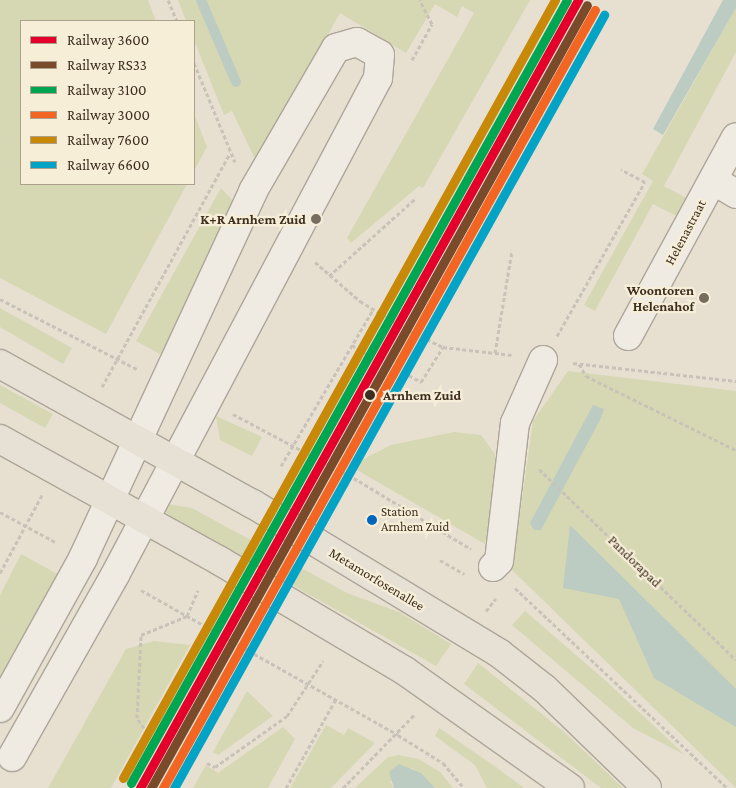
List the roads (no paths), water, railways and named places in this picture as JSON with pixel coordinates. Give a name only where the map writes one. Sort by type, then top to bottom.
[{"type":"main road","name":"Metamorfosenallee","points":[[0,364],[174,459],[498,653],[545,689],[647,788]]},
{"type":"main road","points":[[0,439],[144,518],[405,671],[570,788]]},
{"type":"street","points":[[0,708],[83,558],[108,498],[165,382],[252,191],[336,48],[357,42],[380,55],[378,78],[204,401],[114,575],[12,758]]},
{"type":"street","name":"Helenastraat","points":[[628,336],[736,137]]},
{"type":"street","points":[[713,180],[736,194]]},
{"type":"street","points":[[492,567],[499,561],[515,423],[543,360]]},
{"type":"waterway","points":[[201,0],[236,82]]},
{"type":"rail line","name":"7600","points":[[123,778],[555,0]]},
{"type":"rail line","name":"3100","points":[[131,783],[567,0]]},
{"type":"rail line","name":"3600","points":[[140,788],[578,0]]},
{"type":"rail line","name":"RS33","points":[[151,788],[587,5]]},
{"type":"rail line","name":"3000","points":[[163,788],[595,10]]},
{"type":"rail line","name":"6600","points":[[174,788],[604,15]]},
{"type":"place","name":"K+R Arnhem Zuid","points":[[316,219]]},
{"type":"place","name":"Woontoren Helenahof","points":[[704,298]]},
{"type":"place","name":"Arnhem Zuid","points":[[370,395]]},
{"type":"place","name":"Station Arnhem Zuid","points":[[372,520]]}]
